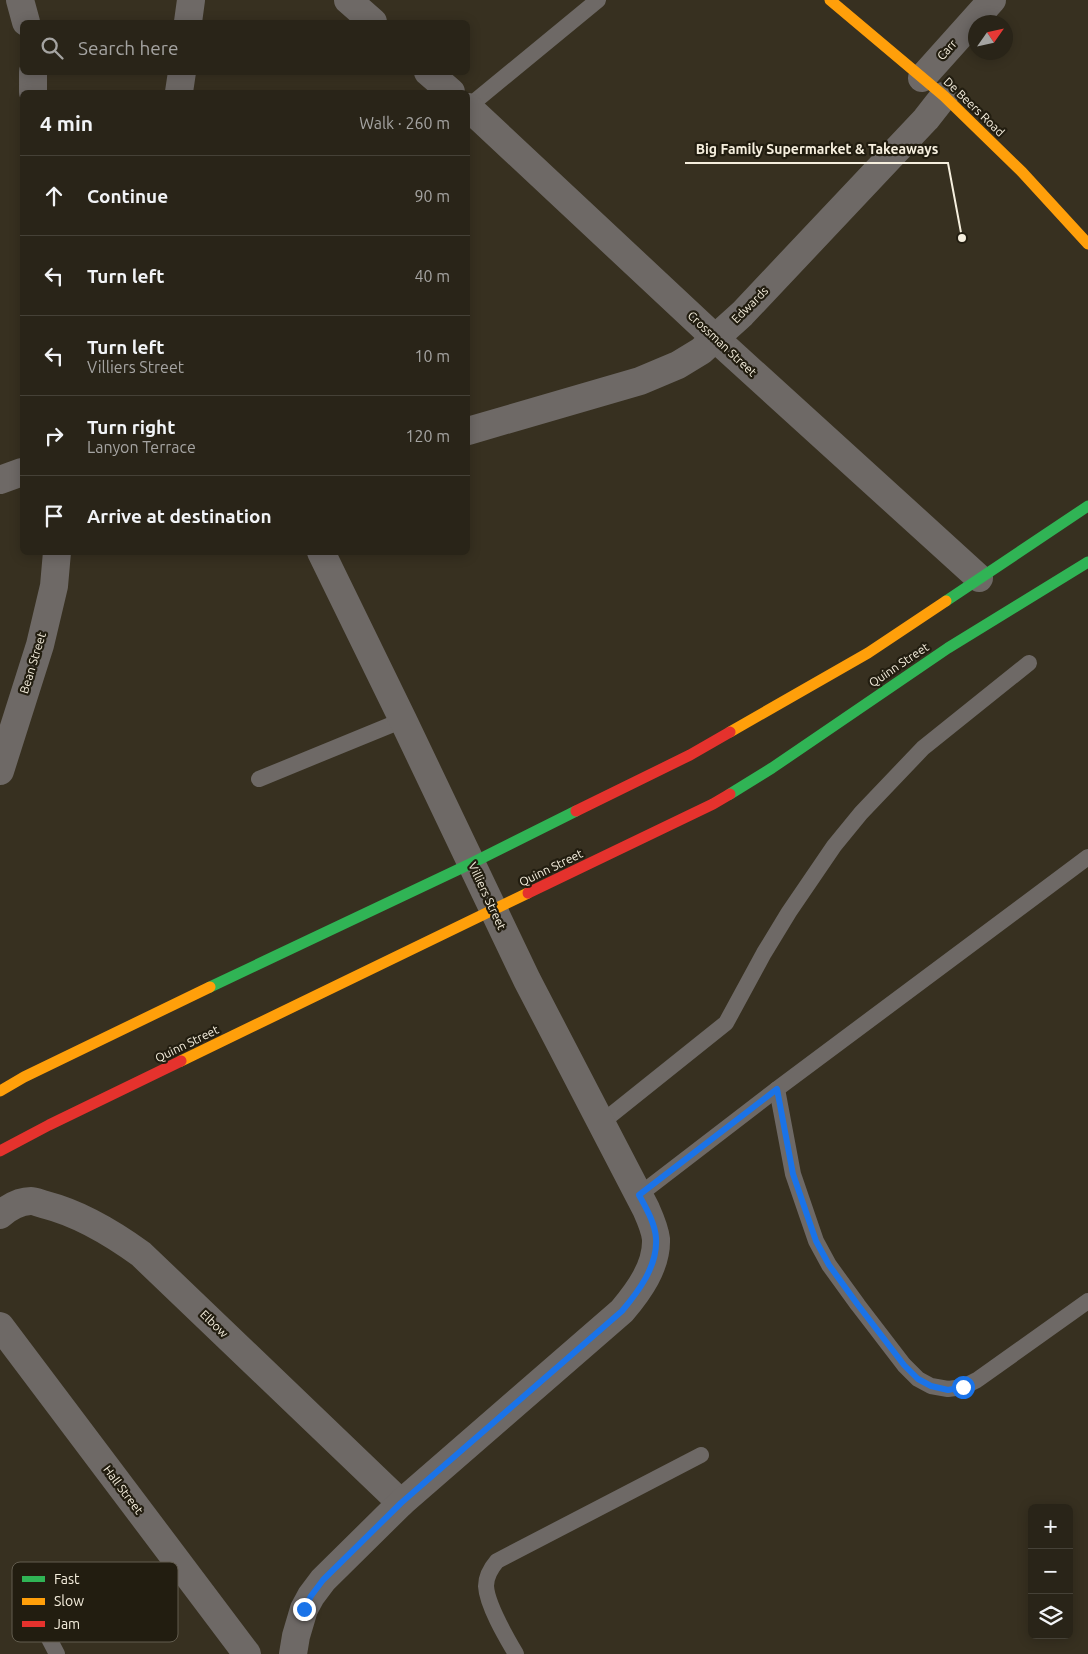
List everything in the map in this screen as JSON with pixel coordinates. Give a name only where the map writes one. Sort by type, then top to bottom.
[{"type":"main road","name":"De Beers Road","points":[[830,0],[944,96],[1022,172],[1088,244]]},
{"type":"main road","points":[[0,1091],[24,1077],[472,863],[690,755],[868,653],[1088,506]]},
{"type":"main road","name":"Quinn Street","points":[[0,1152],[49,1125],[713,804],[772,768],[948,648],[1088,562]]},
{"type":"street","points":[[20,0],[25,20]]},
{"type":"street","points":[[188,20],[191,0]]},
{"type":"street","points":[[348,0],[371,20]]},
{"type":"street","name":"Carr","points":[[922,78],[992,0]]},
{"type":"street","points":[[33,75],[33,90]]},
{"type":"street","points":[[180,90],[182,75]]},
{"type":"street","points":[[431,75],[449,90]]},
{"type":"street","name":"Edwards","points":[[470,430],[640,381],[678,366],[701,351],[742,314],[926,119],[944,96]]},
{"type":"street","name":"Crossman Street","points":[[470,109],[715,338],[979,578]]},
{"type":"street","points":[[0,480],[20,473]]},
{"type":"street","name":"Bean Street","points":[[0,771],[40,645],[54,586],[58,555]]},
{"type":"street","name":"Villiers Street","points":[[322,555],[527,980],[639,1195],[652,1223],[656,1238],[654,1257],[643,1283],[622,1311],[401,1503]]},
{"type":"street","name":"Elbow","points":[[0,1215],[9,1207],[30,1201],[78,1216],[122,1240],[141,1254],[401,1503]]},
{"type":"street","name":"Hall Street","points":[[0,1326],[178,1562]]},
{"type":"street","points":[[293,1654],[300,1620],[311,1596],[323,1580],[401,1503]]},
{"type":"street","name":"Hall Street","points":[[178,1562],[247,1654]]},
{"type":"lane","points":[[470,105],[598,0]]},
{"type":"lane","points":[[601,1123],[726,1023],[764,953],[789,912],[834,846],[860,813],[923,748],[1029,663]]},
{"type":"lane","points":[[259,779],[403,720]]},
{"type":"lane","points":[[639,1195],[777,1089],[1088,857]]},
{"type":"lane","points":[[777,1089],[793,1174],[816,1241],[829,1265],[858,1305],[904,1365],[918,1379],[931,1386],[948,1390],[963,1387],[977,1380],[1088,1301]]},
{"type":"lane","points":[[516,1654],[490,1603],[486,1585],[489,1571],[497,1561],[701,1455]]},
{"type":"lane","points":[[50,1642],[57,1654]]},
{"type":"traffic: fast","points":[[946,601],[1088,506]]},
{"type":"traffic: fast","points":[[730,794],[772,768],[948,648],[1088,562]]},
{"type":"traffic: fast","points":[[210,987],[472,863],[576,811]]},
{"type":"traffic: slow","points":[[830,0],[944,96],[1022,172],[1088,244]]},
{"type":"traffic: slow","points":[[730,732],[868,653],[946,601]]},
{"type":"traffic: slow","points":[[181,1061],[528,893]]},
{"type":"traffic: slow","points":[[0,1091],[24,1077],[210,987]]},
{"type":"traffic: jam","points":[[576,811],[690,755],[730,732]]},
{"type":"traffic: jam","points":[[528,893],[730,794]]},
{"type":"traffic: jam","points":[[0,1151],[181,1061]]},
{"type":"place","name":"Big Family Supermarket & Takeaways","points":[[962,238]]},
{"type":"route","points":[[304,1609],[323,1580],[401,1503],[622,1311],[643,1283],[654,1257],[656,1238],[652,1223],[639,1195],[777,1089],[793,1174],[799,1195],[816,1241],[829,1265],[904,1365],[918,1379],[931,1386],[948,1390],[963,1387]]}]
